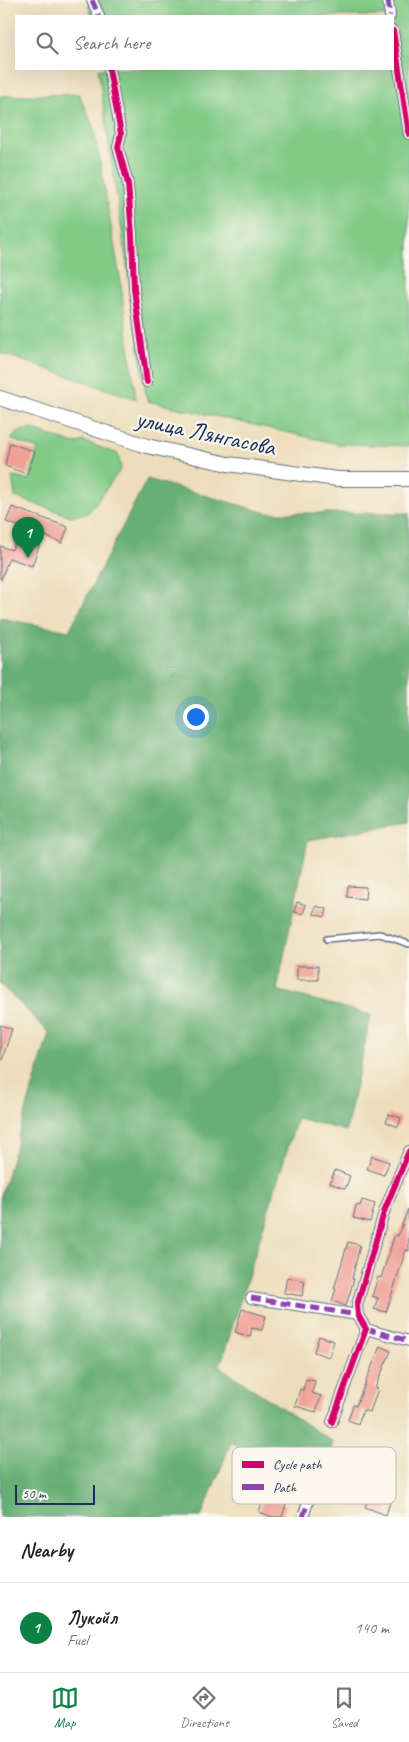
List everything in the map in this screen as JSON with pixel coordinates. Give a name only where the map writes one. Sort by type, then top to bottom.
[{"type":"main road","name":"улица Лянгасова","points":[[0,398],[147,446],[228,464],[337,479],[409,479]]},
{"type":"street","points":[[92,0],[99,15]]},
{"type":"street","points":[[388,0],[390,15]]},
{"type":"street","points":[[394,38],[409,134]]},
{"type":"street","points":[[109,70],[121,134],[118,147],[128,184],[134,289],[147,382]]},
{"type":"street","points":[[409,1151],[385,1209],[358,1305],[358,1315],[366,1329],[409,1341]]},
{"type":"street","points":[[251,1298],[358,1315]]},
{"type":"street","points":[[332,1422],[366,1329]]},
{"type":"street","points":[[303,1517],[307,1504]]},
{"type":"lane","points":[[327,939],[380,934],[409,944]]},
{"type":"green space","points":[[88,0],[409,0],[409,446],[339,444],[147,401],[98,70],[394,70],[394,15],[91,15]]},
{"type":"green space","points":[[79,94],[94,129],[120,278],[136,399],[0,353],[0,96]]},
{"type":"green space","points":[[31,429],[75,444],[83,441],[118,454],[121,469],[88,513],[71,516],[15,497],[12,477],[29,480],[38,449],[12,440],[16,432]]},
{"type":"green space","points":[[147,479],[267,513],[409,513],[409,822],[308,840],[277,990],[371,1015],[346,1131],[297,1118],[220,1367],[333,1442],[331,1447],[242,1447],[231,1443],[201,1517],[0,1517],[0,1199],[49,1033],[0,984],[0,618],[69,631]]},
{"type":"building","points":[[10,443],[35,452],[27,474],[5,466]]},
{"type":"building","points":[[12,507],[68,527],[62,543],[43,535],[32,566],[9,558],[0,579],[0,546],[12,550],[21,527],[6,522]]},
{"type":"building","points":[[348,886],[366,887],[365,899],[347,897]]},
{"type":"building","points":[[297,902],[306,905],[303,914],[294,912]]},
{"type":"building","points":[[316,906],[327,909],[325,917],[313,914]]},
{"type":"building","points":[[297,966],[318,966],[318,980],[297,980]]},
{"type":"building","points":[[0,1025],[12,1029],[2,1060],[0,1059]]},
{"type":"building","points":[[389,1114],[401,1118],[398,1127],[386,1122]]},
{"type":"building","points":[[372,1156],[389,1162],[384,1175],[367,1169]]},
{"type":"building","points":[[335,1170],[350,1176],[345,1189],[330,1183]]},
{"type":"building","points":[[362,1200],[375,1204],[370,1222],[353,1218],[356,1205],[360,1206]]},
{"type":"building","points":[[408,1209],[409,1251],[406,1250],[386,1312],[374,1309],[378,1298],[372,1296],[378,1277],[381,1278],[395,1234],[398,1236]]},
{"type":"building","points":[[348,1242],[360,1245],[352,1279],[354,1279],[346,1306],[332,1301]]},
{"type":"building","points":[[287,1277],[305,1281],[302,1296],[284,1293]]},
{"type":"building","points":[[242,1309],[266,1316],[262,1330],[252,1328],[250,1337],[235,1332]]},
{"type":"building","points":[[319,1336],[334,1341],[329,1357],[314,1352]]},
{"type":"building","points":[[380,1346],[391,1351],[375,1388],[378,1389],[370,1412],[363,1410],[358,1424],[348,1420],[353,1405],[356,1406]]},
{"type":"building","points":[[306,1379],[315,1381],[312,1393],[321,1396],[316,1412],[295,1406],[300,1389],[303,1390]]},
{"type":"building","points":[[262,1504],[286,1505],[282,1517],[273,1517],[259,1512]]},
{"type":"building","points":[[366,1504],[389,1504],[386,1515],[365,1507]]},
{"type":"marked path","points":[[92,0],[99,15]]},
{"type":"marked path","points":[[388,0],[390,15]]},
{"type":"marked path","points":[[251,1298],[358,1315]]},
{"type":"marked path","points":[[366,1329],[409,1341]]},
{"type":"marked path","points":[[303,1517],[307,1504]]},
{"type":"cycle path","points":[[394,37],[409,134]]},
{"type":"cycle path","points":[[109,70],[121,134],[118,147],[128,184],[134,289],[147,382]]},
{"type":"cycle path","points":[[332,1422],[366,1329],[358,1315],[357,1305],[385,1209],[409,1151]]},
{"type":"place","name":"Лукойл","points":[[28,558]]}]
